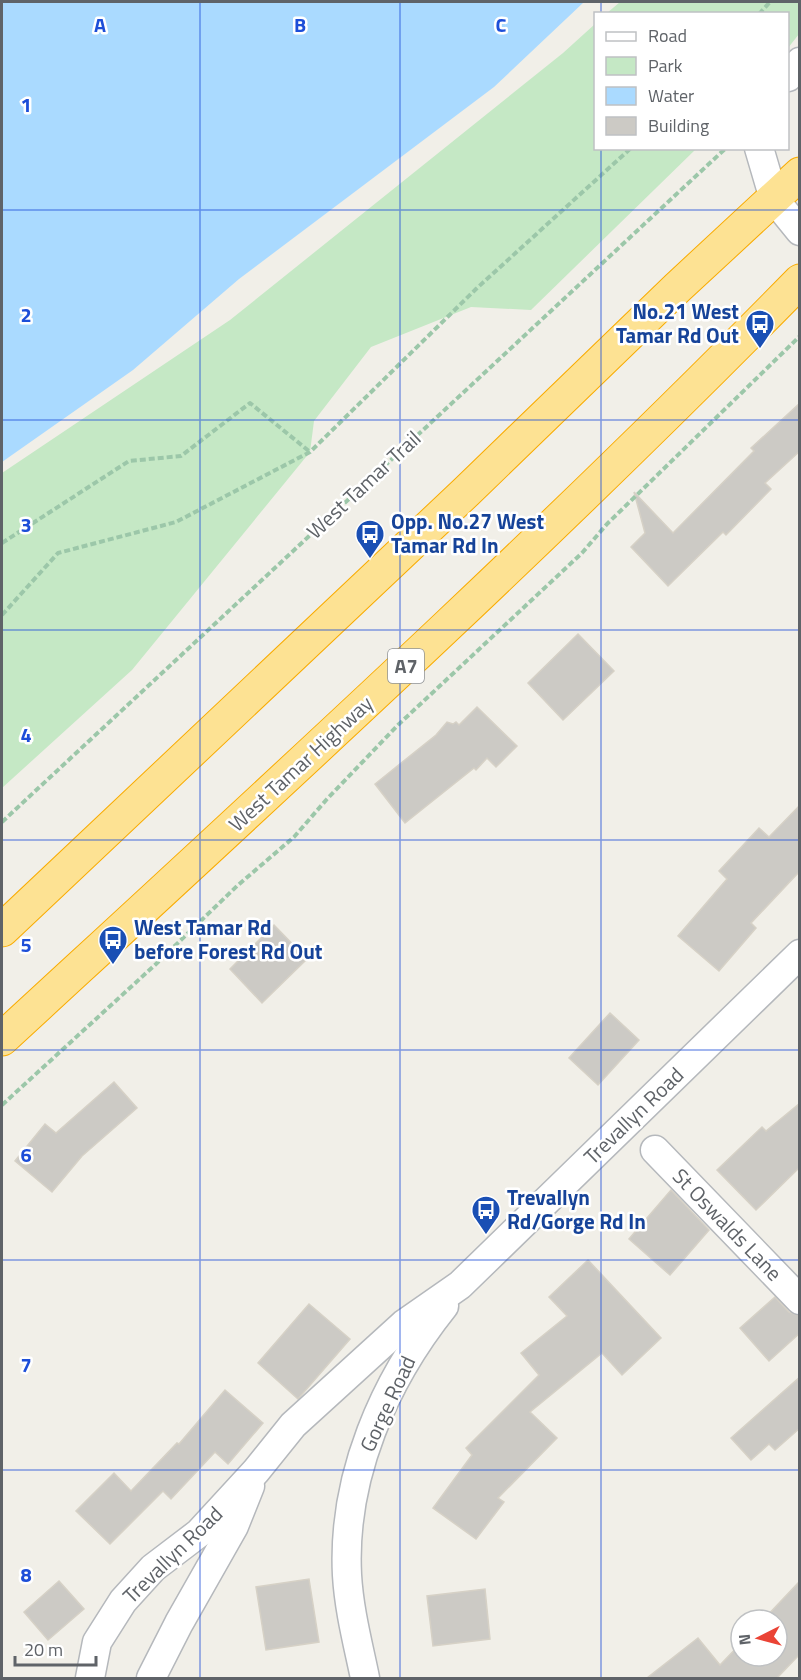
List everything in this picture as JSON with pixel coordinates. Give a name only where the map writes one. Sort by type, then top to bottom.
[{"type":"highway","points":[[2,930],[483,476],[677,288],[800,174]]},
{"type":"highway","name":"West Tamar Highway","points":[[2,1039],[464,613],[800,281]]},
{"type":"street","points":[[789,76],[800,62]]},
{"type":"street","points":[[760,150],[774,199],[800,231]]},
{"type":"street","name":"Trevallyn Road","points":[[90,1678],[97,1642],[123,1601],[153,1568],[199,1533],[256,1471],[293,1425],[404,1324],[460,1285],[800,954]]},
{"type":"street","name":"St Oswalds Lane","points":[[655,1150],[800,1300]]},
{"type":"street","name":"Gorge Road","points":[[365,1678],[350,1602],[347,1574],[351,1508],[359,1468],[373,1426],[393,1382],[415,1346],[460,1285]]},
{"type":"street","name":"Trevallyn Road","points":[[151,1678],[234,1526],[256,1471]]},
{"type":"path","points":[[2,615],[58,553],[176,522],[310,452],[476,289],[629,150]]},
{"type":"path","name":"West Tamar Trail","points":[[2,822],[724,150]]},
{"type":"path","points":[[2,1105],[156,964],[237,886],[294,837],[398,725],[582,553],[607,524],[800,336]]},
{"type":"path","points":[[2,543],[129,461],[181,456],[250,403],[310,452]]},
{"type":"green space","points":[[620,2],[799,2],[799,34],[789,47],[789,12],[608,12]]},
{"type":"green space","points":[[594,25],[594,150],[695,150],[531,310],[471,307],[371,347],[314,421],[310,452],[132,670],[2,788],[2,473],[230,320],[563,53]]},
{"type":"water","points":[[2,2],[584,2],[494,87],[239,279],[133,370],[2,462]]},
{"type":"building","points":[[800,403],[800,451],[765,483],[771,489],[726,535],[723,532],[668,586],[631,547],[645,533],[634,492],[673,533],[754,451],[751,448]]},
{"type":"building","points":[[578,634],[614,671],[563,720],[528,683]]},
{"type":"building","points":[[477,707],[517,746],[496,767],[487,758],[476,770],[474,768],[405,823],[375,784],[436,735],[447,722],[453,724],[456,722],[459,725]]},
{"type":"building","points":[[800,805],[800,871],[751,923],[756,928],[719,971],[678,936],[727,879],[719,871],[759,828],[769,837]]},
{"type":"building","points":[[274,925],[307,959],[262,1003],[230,969]]},
{"type":"building","points":[[610,1013],[639,1040],[598,1085],[569,1058]]},
{"type":"building","points":[[114,1082],[137,1108],[82,1156],[52,1192],[15,1161],[45,1124],[56,1133]]},
{"type":"building","points":[[800,1103],[800,1167],[756,1210],[717,1170],[762,1127],[766,1131]]},
{"type":"building","points":[[671,1190],[709,1230],[670,1275],[629,1239]]},
{"type":"building","points":[[588,1260],[661,1338],[622,1375],[602,1353],[530,1412],[557,1438],[498,1498],[504,1502],[476,1539],[433,1508],[472,1455],[466,1448],[539,1375],[521,1353],[567,1316],[549,1297]]},
{"type":"building","points":[[775,1297],[789,1312],[800,1316],[800,1333],[769,1361],[740,1328]]},
{"type":"building","points":[[309,1304],[350,1339],[298,1399],[258,1363]]},
{"type":"building","points":[[800,1377],[800,1428],[775,1450],[769,1444],[751,1460],[731,1438]]},
{"type":"building","points":[[225,1390],[263,1423],[228,1464],[215,1452],[171,1499],[163,1491],[110,1544],[76,1511],[114,1473],[131,1491],[177,1443],[179,1444]]},
{"type":"building","points":[[309,1579],[319,1642],[266,1650],[256,1587]]},
{"type":"building","points":[[59,1581],[84,1609],[48,1640],[24,1612]]},
{"type":"building","points":[[800,1581],[800,1654],[789,1665],[789,1608],[774,1608]]},
{"type":"building","points":[[485,1589],[490,1639],[433,1646],[427,1596]]},
{"type":"building","points":[[698,1638],[720,1665],[729,1656],[729,1668],[787,1668],[777,1678],[647,1678]]},
{"type":"place","name":"No.21 West Tamar Rd Out","points":[[760,350]]},
{"type":"place","name":"Opp. No.27 West Tamar Rd In","points":[[370,560]]},
{"type":"place","name":"West Tamar Rd before Forest Rd Out","points":[[113,966]]},
{"type":"place","name":"Trevallyn Rd/Gorge Rd In","points":[[486,1236]]}]
